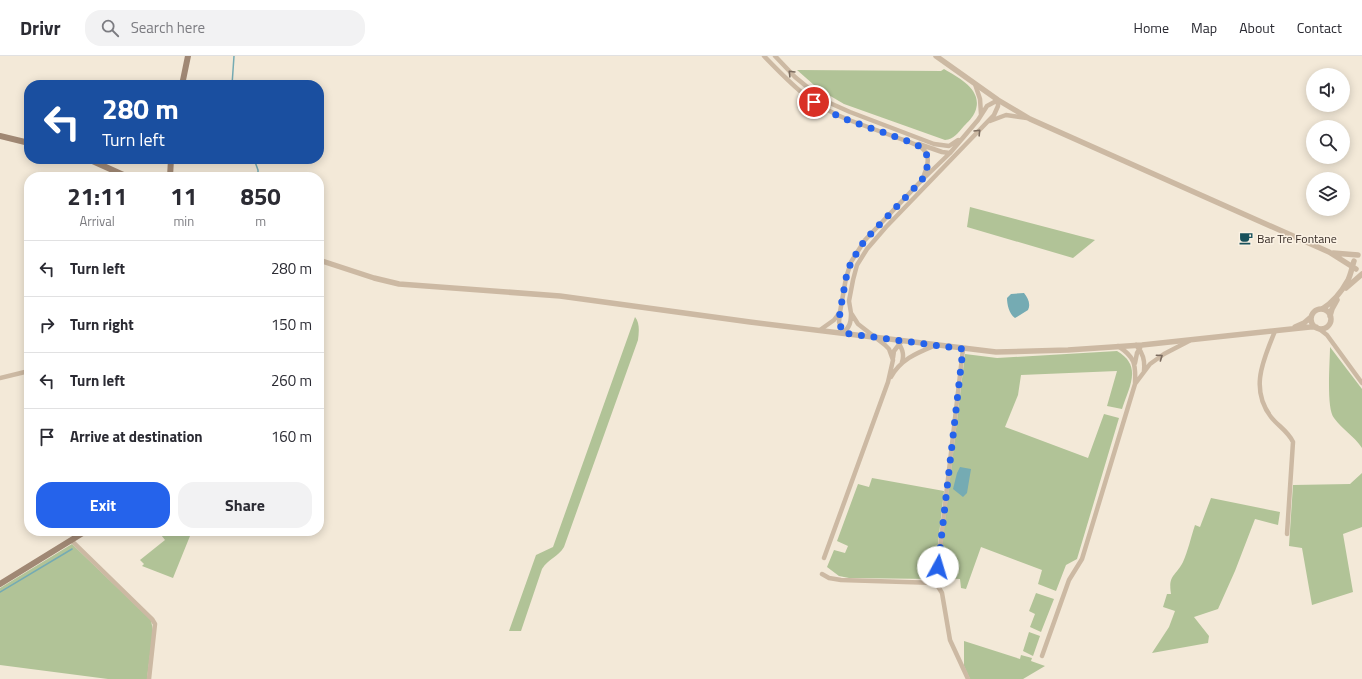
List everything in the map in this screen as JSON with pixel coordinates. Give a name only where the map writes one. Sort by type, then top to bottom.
[{"type":"main road","points":[[183,80],[188,56]]},
{"type":"main road","points":[[0,136],[24,142]]},
{"type":"main road","points":[[99,164],[117,172]]},
{"type":"main road","points":[[0,584],[78,536]]},
{"type":"street","points":[[764,56],[790,83],[820,107],[848,119],[942,152],[950,153],[957,151],[966,144]]},
{"type":"street","points":[[775,56],[794,77],[824,100],[850,112],[947,149],[950,153],[950,158],[941,170],[867,249],[858,265],[853,280],[849,301],[851,321],[848,328],[843,333]]},
{"type":"street","points":[[324,262],[374,278],[399,284],[560,296],[875,336],[899,342],[1018,353],[1118,346],[1139,346],[1291,329],[1323,328],[1328,326],[1334,304],[1353,281],[1362,273],[1354,266],[1328,252],[1030,119],[974,84],[936,56]]},
{"type":"street","points":[[974,84],[980,99],[981,114]]},
{"type":"street","points":[[843,333],[839,322],[840,312],[846,278],[851,262],[857,251],[865,240],[950,153],[978,120],[987,106],[998,100]]},
{"type":"street","points":[[941,170],[996,111],[998,100]]},
{"type":"street","points":[[987,122],[1006,115],[1030,119]]},
{"type":"street","points":[[934,144],[949,146],[963,137]]},
{"type":"street","points":[[905,140],[922,149],[928,156],[927,167],[922,180]]},
{"type":"street","points":[[1291,329],[1304,323],[1316,310],[1322,309],[1331,303],[1345,285],[1360,255],[1328,252]]},
{"type":"street","points":[[1322,309],[1330,316]]},
{"type":"street","points":[[820,330],[834,320],[840,312]]},
{"type":"street","points":[[851,312],[858,324],[875,336],[889,349],[893,360]]},
{"type":"street","points":[[1311,316],[1312,323],[1327,335],[1362,382]]},
{"type":"street","points":[[1275,331],[1260,373],[1260,388],[1262,398],[1270,416],[1291,437],[1293,442],[1287,534]]},
{"type":"street","points":[[1135,384],[1150,364],[1164,354],[1192,339]]},
{"type":"street","points":[[824,558],[888,382],[894,351],[899,342]]},
{"type":"street","points":[[899,342],[904,358],[902,362]]},
{"type":"street","points":[[888,382],[902,362],[919,352],[936,345]]},
{"type":"street","points":[[1118,346],[1128,354],[1135,364]]},
{"type":"street","points":[[1042,656],[1069,580],[1082,559],[1135,384],[1135,364],[1139,346]]},
{"type":"street","points":[[1139,346],[1144,356],[1144,371]]},
{"type":"street","points":[[963,349],[936,583],[942,593],[950,640],[968,679]]},
{"type":"street","points":[[0,378],[24,372]]},
{"type":"street","points":[[71,540],[152,619],[155,624],[149,679]]},
{"type":"street","points":[[822,574],[829,578],[840,580],[921,581],[936,583]]},
{"type":"green space","points":[[944,69],[963,81],[973,91],[977,104],[975,112],[969,121],[956,135],[945,140],[844,104],[814,85],[797,70],[941,71]]},
{"type":"green space","points":[[970,207],[1095,240],[1073,258],[967,227]]},
{"type":"green space","points":[[635,317],[637,319],[639,331],[638,340],[564,547],[542,569],[521,631],[509,631],[536,555],[553,547]]},
{"type":"green space","points":[[1330,347],[1362,389],[1362,448],[1337,422],[1332,413],[1329,395]]},
{"type":"green space","points":[[1117,351],[1130,363],[1132,370],[1130,385],[1122,409],[1107,406],[1117,371],[1021,375],[1018,395],[1005,427],[1088,458],[1104,414],[1119,418],[1077,559],[1066,565],[1056,591],[1038,584],[1042,570],[981,547],[966,589],[961,588],[960,579],[938,578],[965,354],[997,358]]},
{"type":"green space","points":[[1362,473],[1362,527],[1343,534],[1353,592],[1312,605],[1302,548],[1289,546],[1293,485],[1350,484]]},
{"type":"green space","points":[[872,478],[944,491],[934,579],[849,578],[839,576],[827,567],[834,550],[845,553],[848,546],[837,541],[858,484],[869,487]]},
{"type":"green space","points":[[1211,498],[1280,512],[1278,525],[1255,519],[1235,571],[1218,609],[1194,617],[1209,636],[1208,643],[1152,653],[1169,627],[1175,611],[1163,607],[1167,594],[1171,594],[1171,579],[1183,562],[1195,525],[1200,527]]},
{"type":"green space","points":[[162,536],[190,536],[173,578],[142,566],[144,564],[140,560],[165,540]]},
{"type":"green space","points":[[72,544],[151,620],[153,631],[147,679],[108,679],[0,665],[0,588]]},
{"type":"green space","points":[[1036,593],[1054,599],[1041,632],[1030,627],[1035,614],[1029,611]]},
{"type":"green space","points":[[1029,632],[1040,636],[1033,656],[1023,651]]},
{"type":"green space","points":[[964,641],[1020,659],[1021,655],[1032,658],[1031,661],[1045,666],[1023,679],[970,679],[964,666]]},
{"type":"water","points":[[1024,293],[1029,301],[1029,308],[1015,318],[1008,306],[1007,298],[1011,294]]},
{"type":"water","points":[[960,467],[971,469],[967,493],[963,497],[953,489]]},
{"type":"waterway","points":[[232,80],[234,56]]},
{"type":"waterway","points":[[256,164],[258,172]]},
{"type":"waterway","points":[[0,592],[72,549]]},
{"type":"place","name":"Bar Tre Fontane","points":[[1246,238]]},
{"type":"route","points":[[814,102],[820,107],[848,119],[905,140],[922,149],[928,156],[927,167],[922,180],[865,240],[851,262],[846,278],[839,322],[843,333],[875,336],[963,349],[938,567]]}]
